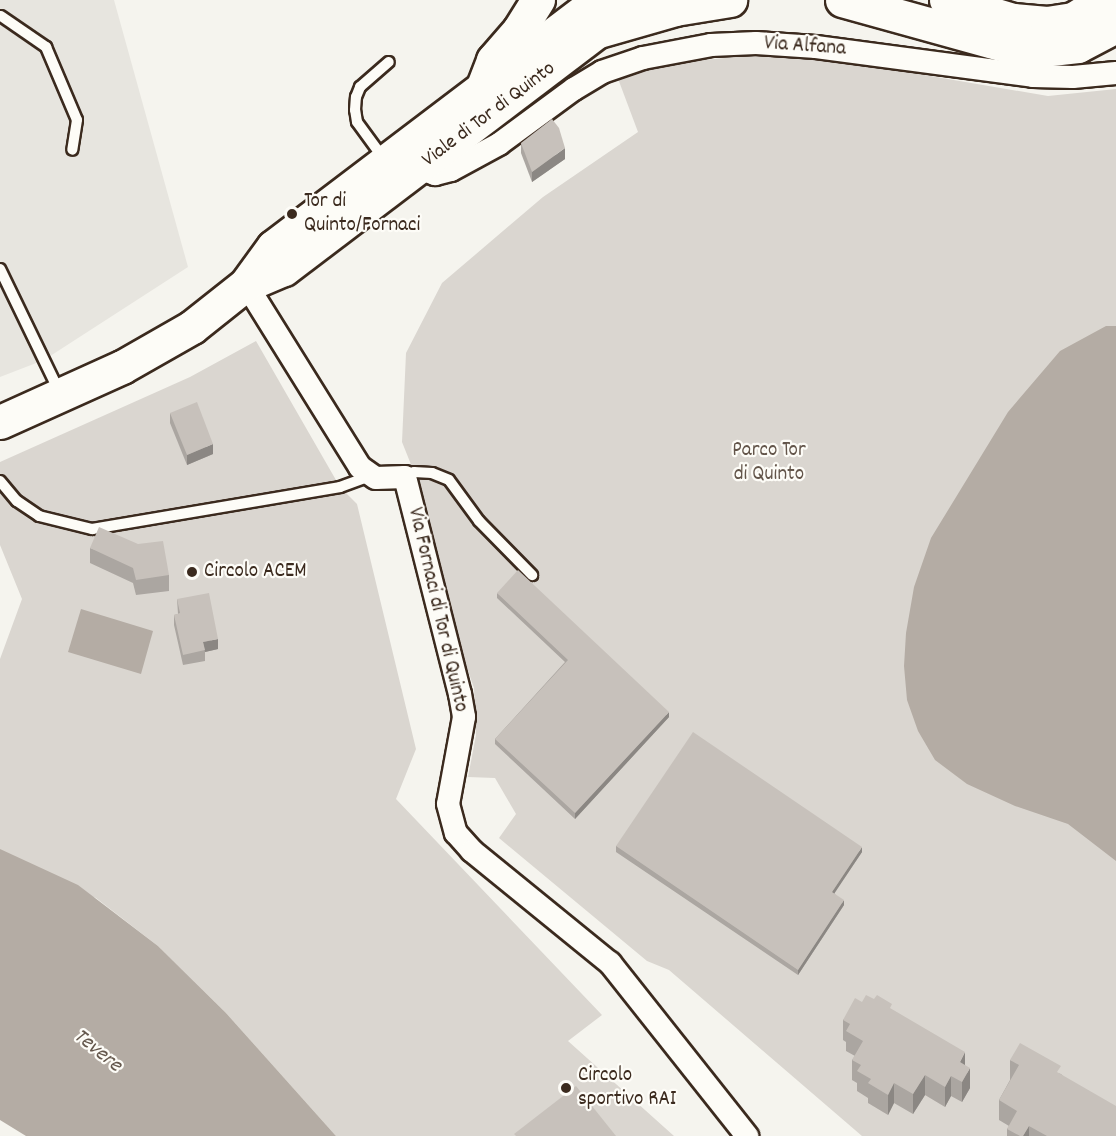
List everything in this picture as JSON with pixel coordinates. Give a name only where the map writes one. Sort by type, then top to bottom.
[{"type":"main road","points":[[482,90],[496,55],[519,30],[538,0]]},
{"type":"main road","name":"Viale di Tor di Quinto","points":[[246,284],[273,248],[482,90],[599,15],[639,0]]},
{"type":"main road","points":[[599,15],[675,9],[730,0]]},
{"type":"main road","points":[[842,0],[1033,51],[1078,46],[1116,26]]},
{"type":"main road","points":[[945,0],[1003,18],[1047,23],[1073,19],[1104,0]]},
{"type":"main road","name":"Viale di Tor di Quinto","points":[[0,422],[61,396],[169,341],[246,284],[284,269],[476,124],[599,15]]},
{"type":"street","name":"Via Alfana","points":[[419,168],[435,174],[448,171],[492,148],[574,89],[602,72],[643,58],[711,45],[776,44],[816,47],[1033,76],[1073,77],[1116,73]]},
{"type":"street","points":[[476,124],[490,133],[514,133]]},
{"type":"street","points":[[246,284],[360,467],[370,476],[405,477]]},
{"type":"street","name":"Via Fornaci di Tor di Quinto","points":[[405,477],[464,717],[448,804],[456,833],[472,851],[610,963],[747,1136]]},
{"type":"lane","points":[[1,16],[46,47],[77,120],[72,150]]},
{"type":"lane","points":[[386,161],[357,122],[355,110],[360,87],[389,62]]},
{"type":"lane","points":[[0,269],[61,396]]},
{"type":"lane","points":[[405,477],[414,472],[432,473],[449,480],[479,521],[532,575]]},
{"type":"lane","points":[[0,481],[17,501],[39,516],[92,530],[340,487],[370,476]]},
{"type":"shaded area","points":[[0,0],[114,0],[188,267],[44,360],[0,377]]},
{"type":"green space","name":"Parco Tor di Quinto","points":[[755,55],[866,65],[1048,96],[1116,89],[1116,1136],[862,1136],[669,970],[647,961],[499,838],[516,814],[495,778],[468,777],[476,735],[474,688],[450,619],[443,582],[414,472],[402,442],[406,353],[442,283],[543,197],[638,132],[617,76],[694,61]]},
{"type":"green space","points":[[256,341],[340,487],[357,504],[416,749],[396,799],[602,1015],[568,1041],[674,1136],[336,1136],[226,1013],[158,946],[96,898],[0,861],[0,659],[22,599],[0,545],[0,462],[190,377]]},
{"type":"water","points":[[1106,326],[1116,326],[1116,861],[1068,824],[1015,806],[967,784],[935,760],[918,731],[907,700],[904,666],[906,633],[914,587],[931,538],[1008,412],[1060,351]]},
{"type":"water","points":[[81,609],[153,631],[141,674],[68,652]]},
{"type":"water","name":"Tevere","points":[[0,849],[78,885],[158,946],[226,1013],[336,1136],[26,1136],[0,1120]]},
{"type":"building","points":[[552,119],[559,128],[565,148],[532,172],[521,143]]},
{"type":"building","points":[[197,402],[213,444],[187,455],[170,413]]},
{"type":"building","points":[[99,527],[138,544],[163,541],[169,575],[136,580],[133,568],[90,548]]},
{"type":"building","points":[[518,570],[669,712],[575,813],[495,739],[568,660],[497,593]]},
{"type":"building","points":[[209,593],[218,639],[203,642],[205,650],[183,655],[174,615],[180,613],[177,599]]},
{"type":"building","points":[[693,732],[862,847],[832,892],[844,900],[798,970],[616,846]]},
{"type":"building","points":[[866,995],[874,999],[877,995],[892,1004],[890,1008],[965,1052],[960,1062],[970,1068],[962,1082],[951,1076],[945,1087],[925,1075],[913,1094],[894,1083],[888,1095],[868,1083],[871,1079],[857,1071],[861,1065],[852,1060],[863,1041],[846,1031],[850,1024],[843,1020],[855,998],[862,1002]]},
{"type":"building","points":[[1020,1043],[1061,1066],[1057,1072],[1116,1106],[1116,1136],[1047,1136],[1029,1126],[1023,1136],[1020,1136],[1007,1129],[1017,1111],[999,1100],[1019,1065],[1010,1060]]},
{"type":"building","points":[[576,1086],[616,1136],[516,1136],[514,1134]]},
{"type":"place","name":"Tor di Quinto/Fornaci","points":[[292,214]]},
{"type":"place","name":"Circolo ACEM","points":[[192,572]]},
{"type":"place","name":"Circolo sportivo RAI","points":[[566,1088]]}]
